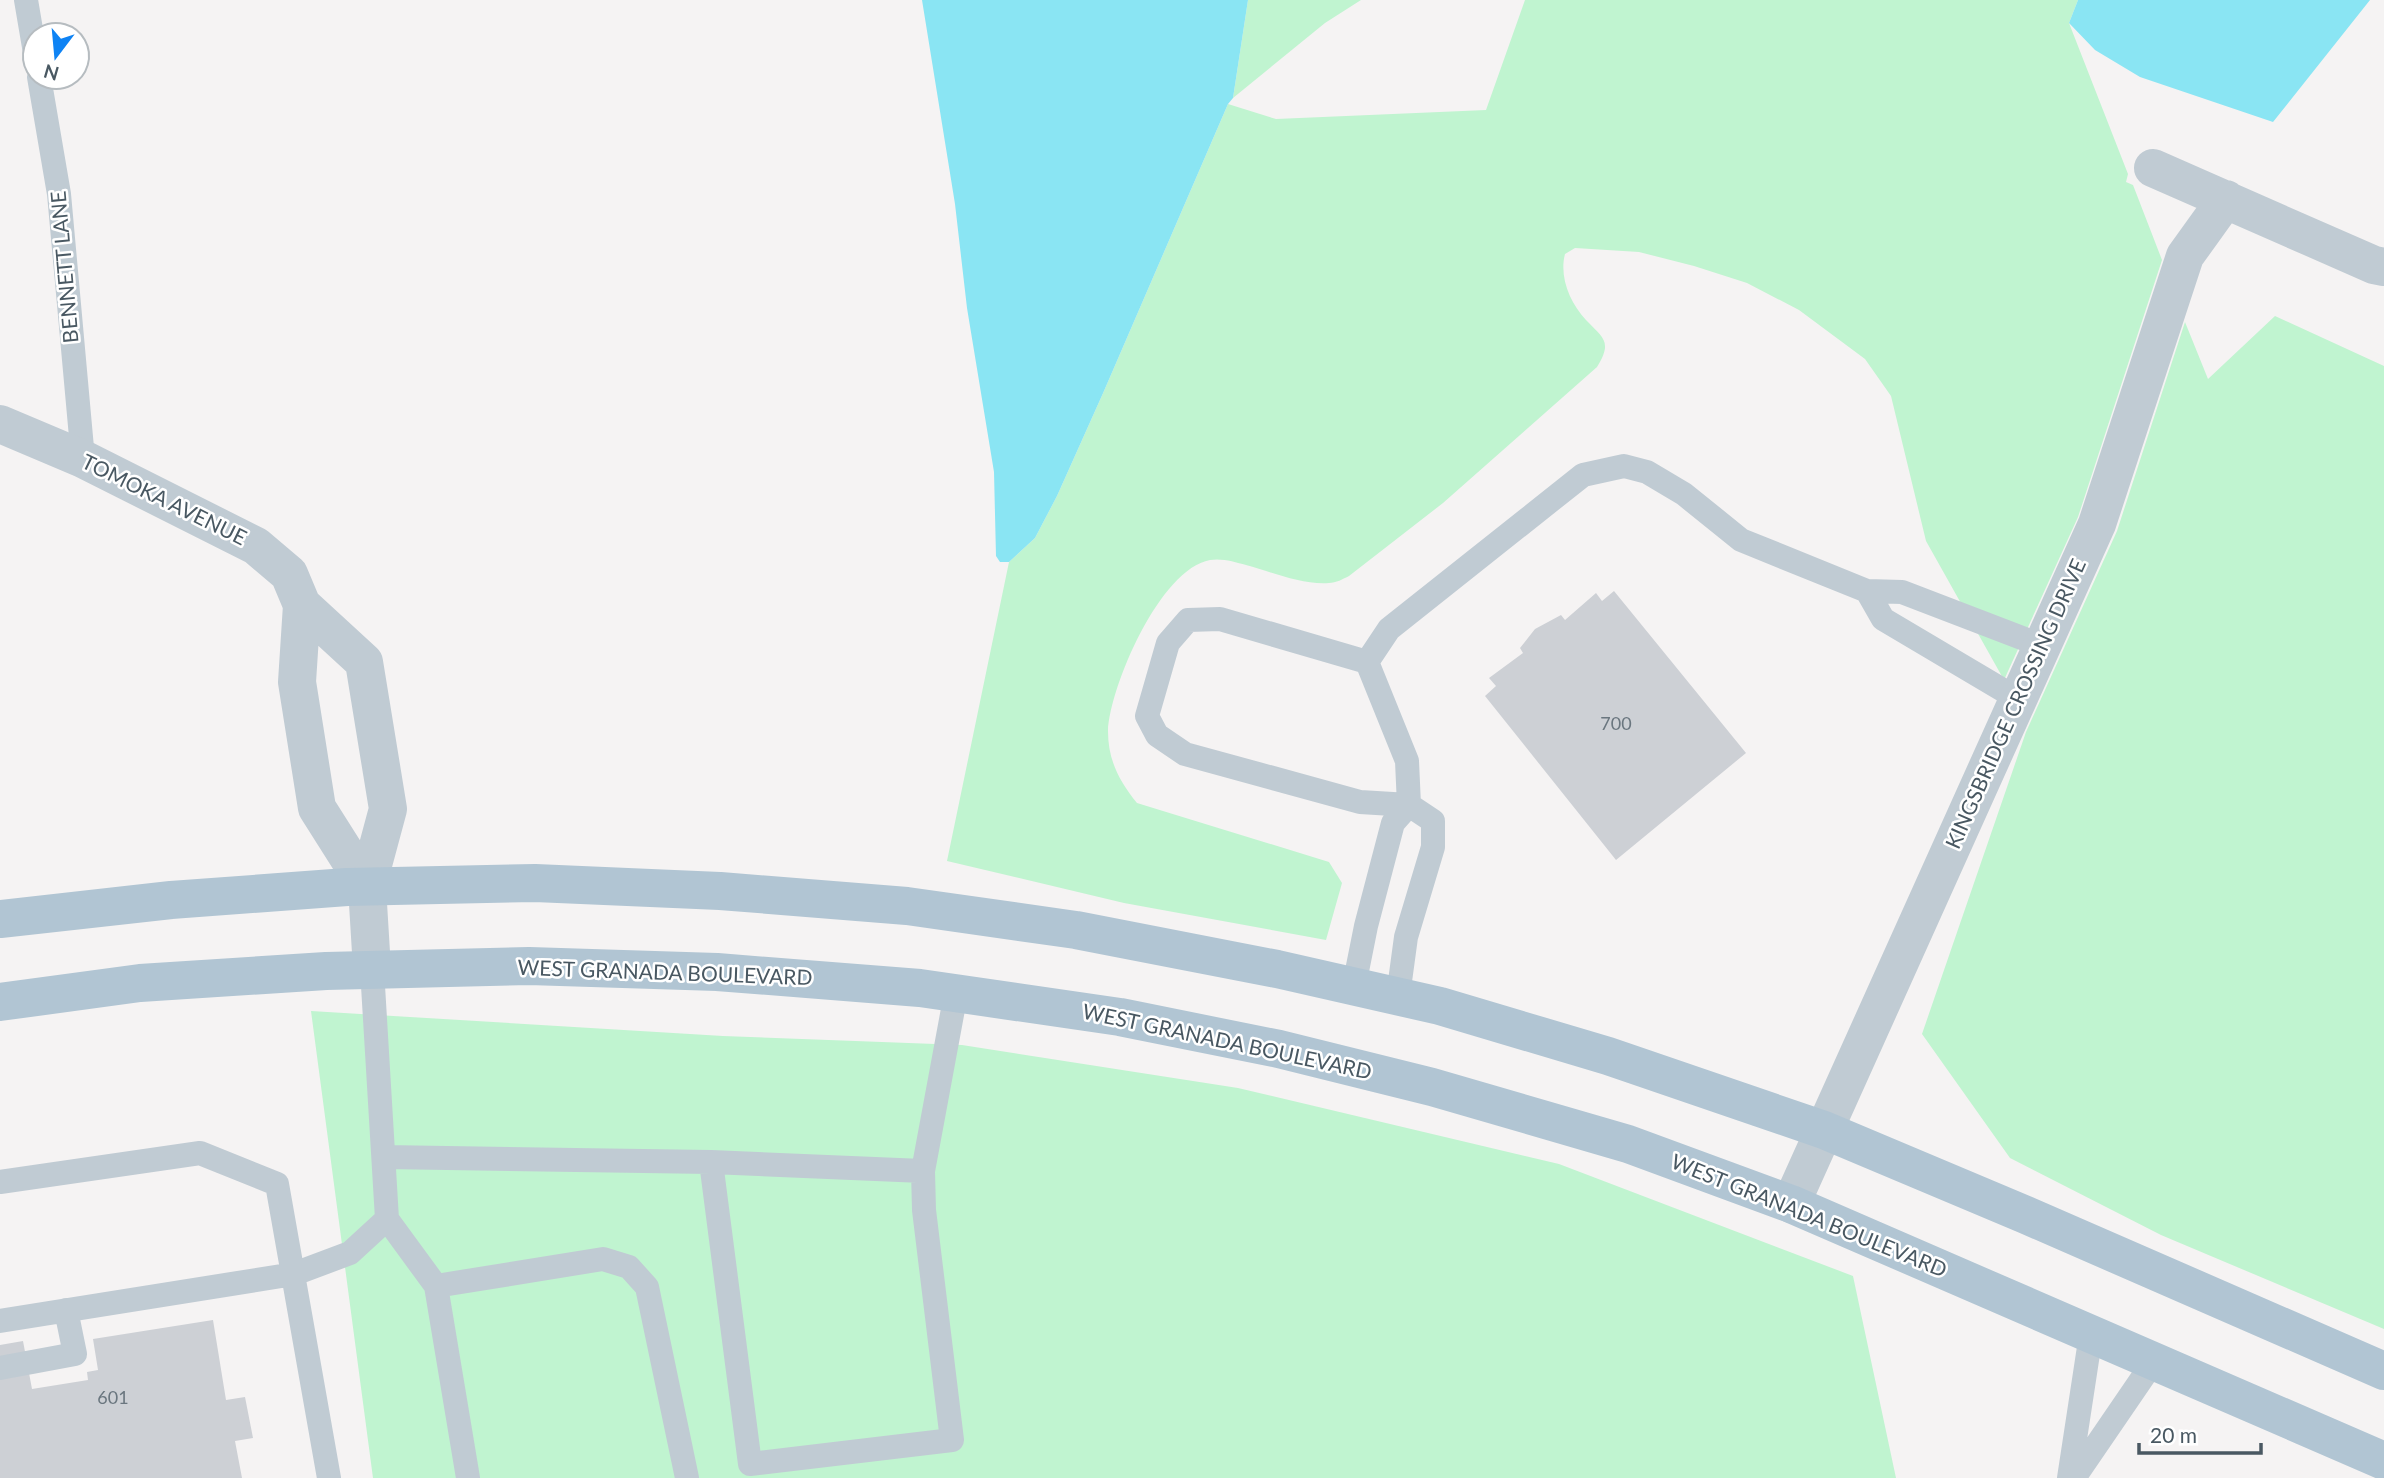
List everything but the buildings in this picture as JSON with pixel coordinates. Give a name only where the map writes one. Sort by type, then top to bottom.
[{"type":"main road","points":[[0,919],[171,900],[367,887],[535,883],[720,891],[906,906],[1076,930],[1278,969],[1398,996],[1608,1056],[1824,1130],[2026,1214],[2384,1371]]},
{"type":"main road","name":"WEST GRANADA BOULEVARD","points":[[0,1002],[140,983],[372,969],[529,966],[717,972],[920,988],[1133,1020],[1279,1049],[1432,1087],[1628,1144],[1791,1204],[2384,1461]]},
{"type":"street","points":[[2153,168],[2374,265],[2384,267]]},
{"type":"street","name":"KINGSBRIDGE CROSSING DRIVE","points":[[1791,1204],[2098,524],[2185,256],[2225,199]]},
{"type":"street","name":"TOMOKA AVENUE","points":[[0,424],[83,459],[256,546],[289,574],[302,605],[364,662],[388,809],[367,887],[372,969]]},
{"type":"street","name":"TOMOKA AVENUE","points":[[302,605],[298,682],[317,808],[367,887]]},
{"type":"lane","points":[[26,0],[30,21]]},
{"type":"lane","name":"BENNETT LANE","points":[[41,91],[59,194],[83,459]]},
{"type":"lane","points":[[1367,662],[1389,629],[1583,475],[1624,466],[1647,472],[1684,494],[1741,540],[1867,591],[1902,592],[2043,646]]},
{"type":"lane","points":[[1867,591],[1883,619],[2018,699]]},
{"type":"lane","points":[[1367,662],[1220,619],[1188,620],[1168,643],[1147,716],[1157,735],[1185,754],[1360,802],[1409,805],[1433,821],[1433,847],[1406,937],[1398,996]]},
{"type":"lane","points":[[1354,986],[1366,926],[1393,823],[1409,805],[1407,761],[1367,662]]},
{"type":"lane","points":[[372,969],[387,1219],[436,1286],[468,1478]]},
{"type":"lane","points":[[711,1162],[750,1464],[952,1440],[924,1210],[923,1171],[956,993]]},
{"type":"lane","points":[[0,1182],[200,1153],[277,1184],[329,1478]]},
{"type":"lane","points":[[384,1157],[711,1162],[923,1171]]},
{"type":"lane","points":[[0,1321],[294,1274],[350,1253],[387,1219]]},
{"type":"lane","points":[[436,1286],[603,1259],[629,1267],[646,1287],[687,1478]]},
{"type":"lane","points":[[0,1368],[75,1354],[66,1310]]},
{"type":"lane","points":[[2069,1478],[2091,1334]]},
{"type":"lane","points":[[2074,1478],[2154,1361]]},
{"type":"green space","points":[[1248,0],[1361,0],[1325,23],[1233,98]]},
{"type":"green space","points":[[1525,0],[2078,0],[2069,23],[2128,174],[2126,182],[2133,185],[2162,260],[2078,517],[2004,680],[1926,541],[1891,396],[1865,359],[1799,310],[1747,283],[1639,252],[1575,248],[1565,254],[1565,281],[1575,306],[1604,340],[1604,351],[1597,367],[1443,503],[1349,576],[1332,583],[1308,582],[1237,563],[1210,560],[1191,568],[1173,584],[1156,606],[1128,659],[1111,711],[1108,731],[1110,752],[1125,787],[1137,803],[1329,862],[1342,883],[1326,940],[1124,903],[947,861],[1009,562],[1035,538],[1057,496],[1228,104],[1276,119],[1486,110]]},
{"type":"green space","points":[[2275,316],[2384,366],[2384,1329],[2161,1235],[2010,1158],[1922,1034],[2026,732],[2117,531],[2185,322],[2208,379]]},
{"type":"green space","points":[[311,1011],[723,1036],[962,1045],[1238,1088],[1559,1164],[1853,1276],[1896,1478],[373,1478]]},
{"type":"water","points":[[922,0],[1248,0],[1233,98],[1228,104],[1057,496],[1035,538],[1009,562],[1000,562],[996,556],[994,472]]},
{"type":"water","points":[[2078,0],[2370,0],[2273,122],[2140,77],[2095,50],[2069,23]]}]
